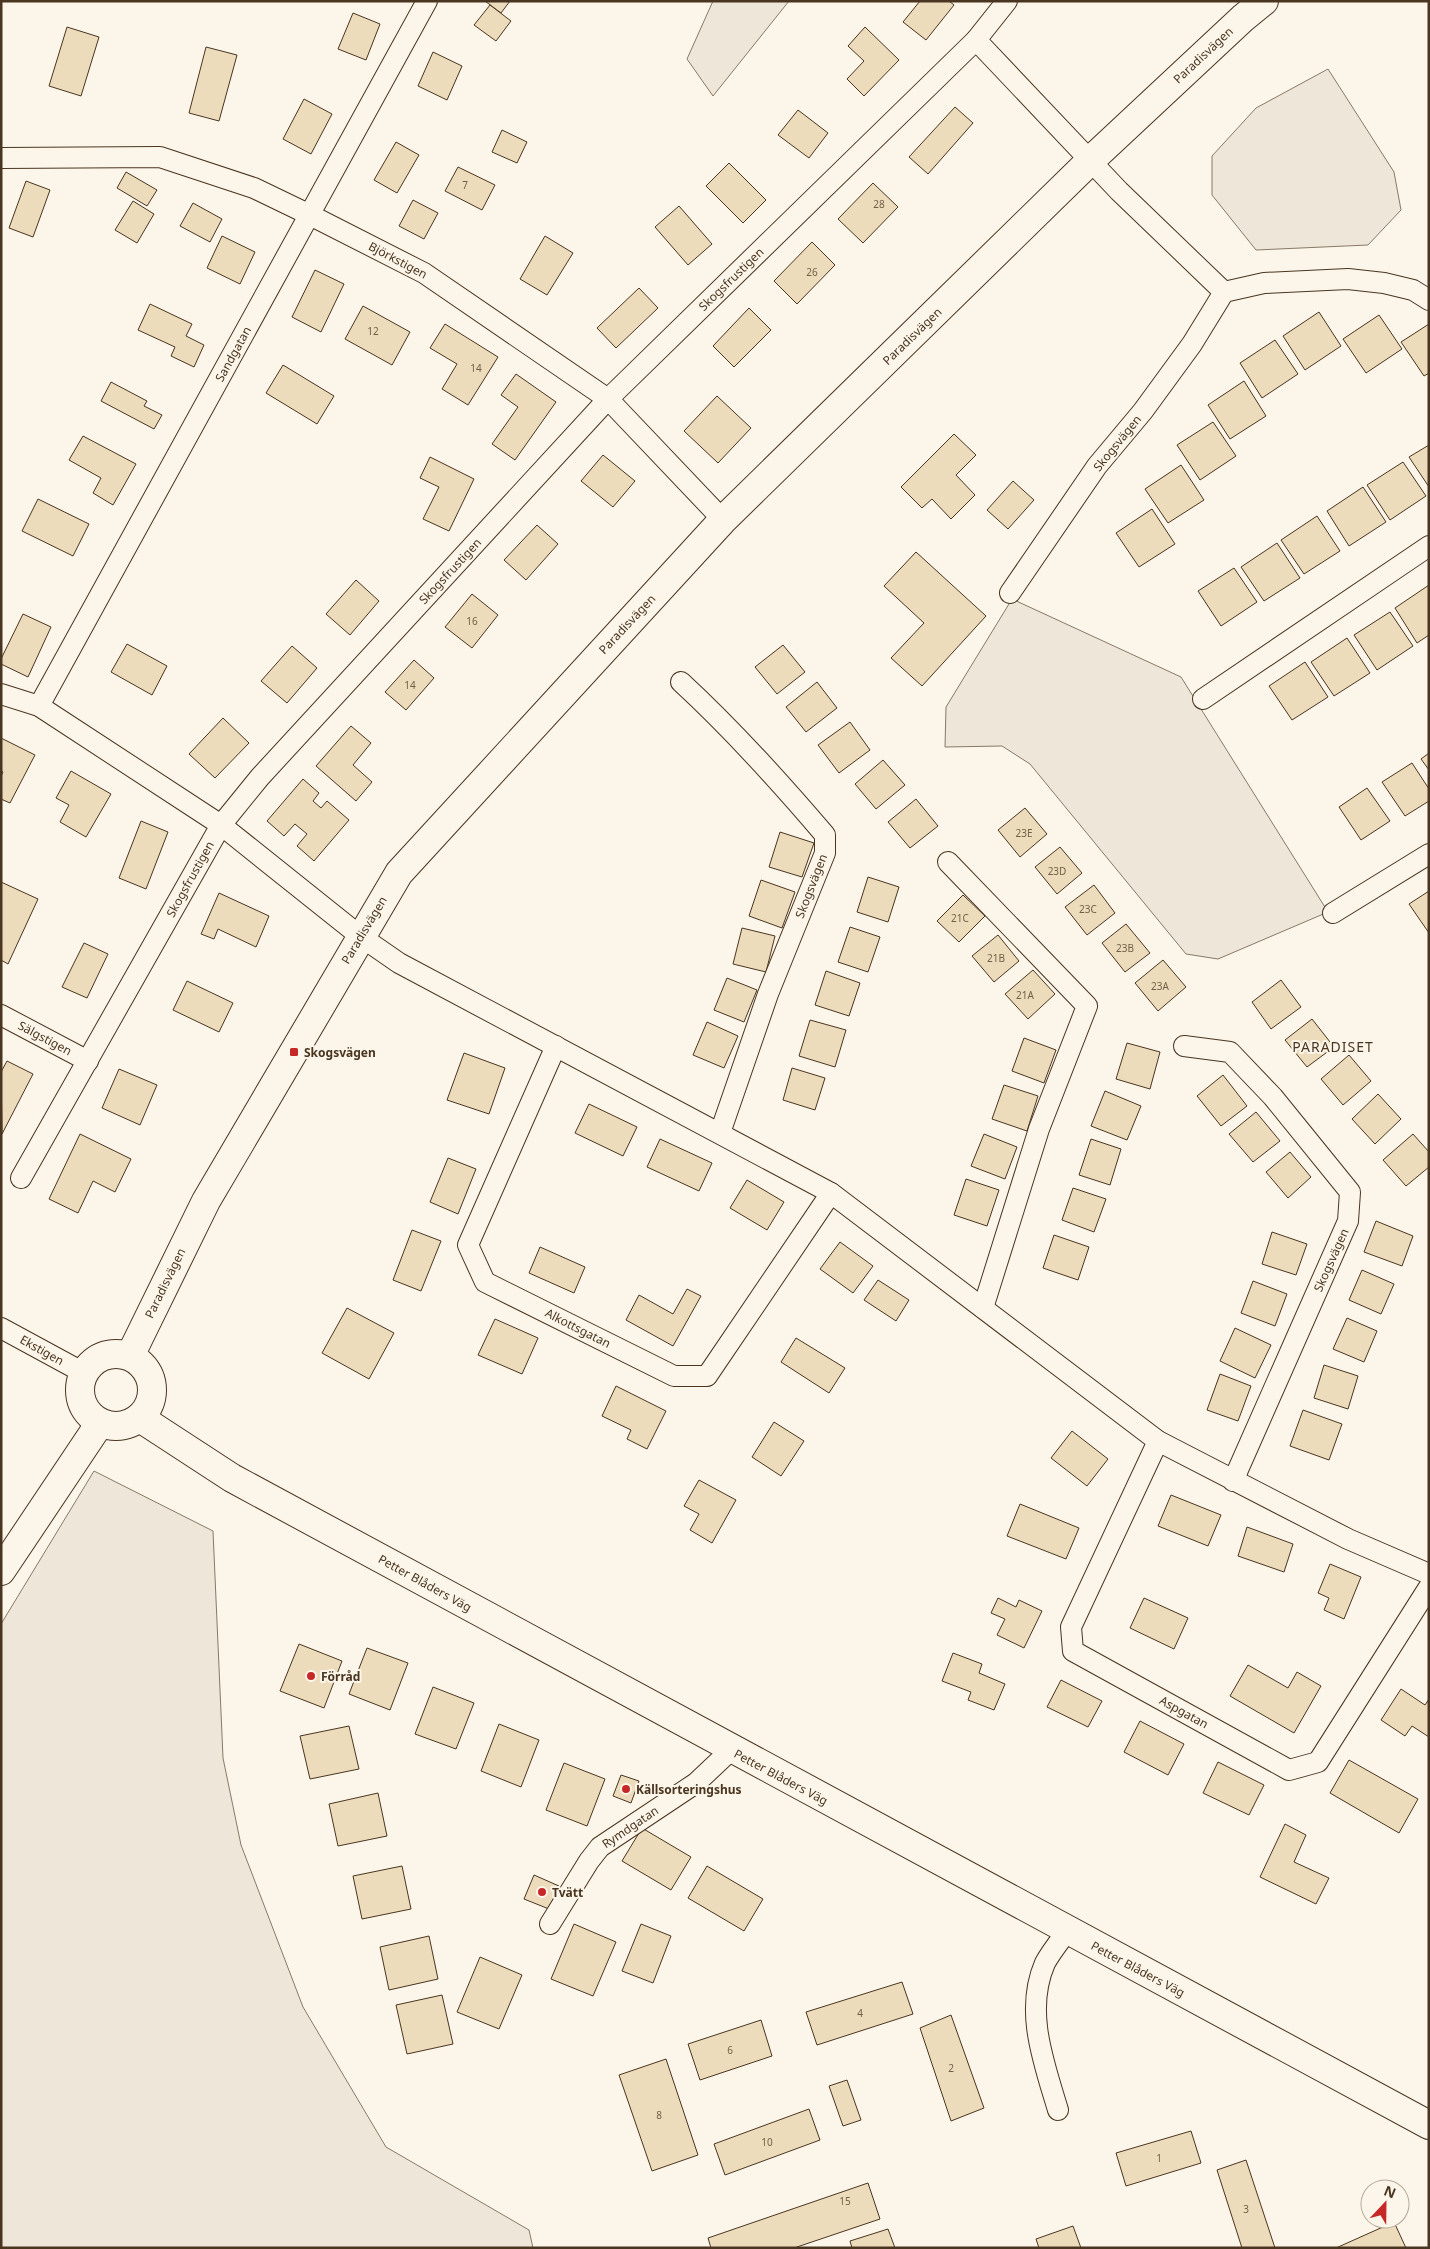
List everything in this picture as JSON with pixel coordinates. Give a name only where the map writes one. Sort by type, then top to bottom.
[{"type":"street","name":"Sandgatan","points":[[39,706],[427,1]]},
{"type":"street","name":"Skogsfrustigen","points":[[21,1178],[221,825],[260,777],[608,399],[976,40],[1006,1]]},
{"type":"street","name":"Paradisvägen","points":[[130,1356],[206,1201],[360,936],[399,873],[723,520],[1091,160],[1243,18],[1264,1]]},
{"type":"street","points":[[976,40],[1119,191],[1224,292],[1264,282],[1348,279],[1384,282],[1413,290],[1429,300]]},
{"type":"street","name":"Björkstigen","points":[[1,158],[160,157],[254,188],[310,215],[424,273],[608,399],[723,520]]},
{"type":"street","name":"Skogsvägen","points":[[1010,593],[1097,466],[1143,411],[1192,344],[1224,292]]},
{"type":"street","points":[[1203,699],[1429,546]]},
{"type":"street","name":"Skogsvägen","points":[[682,682],[764,764],[825,835],[825,853],[768,994],[720,1133]]},
{"type":"street","points":[[1,694],[39,706],[221,825],[360,936],[399,963],[831,1193],[1158,1441],[1348,1539],[1429,1574]]},
{"type":"street","points":[[1333,913],[1429,854]]},
{"type":"street","points":[[948,862],[1087,1006],[1039,1129],[983,1308]]},
{"type":"street","name":"Sälgstigen","points":[[1,1015],[88,1061]]},
{"type":"street","name":"Alkottsgatan","points":[[556,1046],[468,1245],[485,1282],[674,1376],[707,1376],[831,1193]]},
{"type":"street","name":"Skogsvägen","points":[[1184,1046],[1230,1052],[1273,1097],[1350,1192],[1348,1221],[1233,1481]]},
{"type":"street","name":"Ekstigen","points":[[1,1328],[84,1373]]},
{"type":"street","points":[[114,1354],[130,1356],[140,1362],[148,1372],[152,1384],[152,1397],[148,1409],[140,1418],[120,1426],[100,1423],[90,1416],[82,1401],[80,1384],[84,1373],[98,1358],[114,1354]]},
{"type":"street","name":"Petter Blåders Väg","points":[[140,1418],[232,1478],[731,1750],[1429,2125]]},
{"type":"street","points":[[1,1571],[100,1423]]},
{"type":"street","name":"Aspgatan","points":[[1158,1441],[1071,1627],[1073,1651],[1290,1770],[1318,1762],[1429,1587]]},
{"type":"street","name":"Rymdgatan","points":[[550,1924],[600,1847],[696,1783],[731,1750]]},
{"type":"street","points":[[1058,2110],[1042,2057],[1035,2017],[1038,1982],[1046,1962],[1067,1931]]},
{"type":"shaded area","points":[[713,1],[789,1],[713,96],[687,59]]},
{"type":"shaded area","points":[[1328,69],[1394,172],[1401,210],[1368,245],[1256,250],[1212,195],[1212,156],[1256,108]]},
{"type":"shaded area","points":[[1012,599],[1181,677],[1328,912],[1218,959],[1186,954],[1030,764],[1002,746],[945,747],[946,707]]},
{"type":"shaded area","points":[[94,1471],[213,1531],[223,1758],[241,1845],[303,2007],[386,2147],[529,2230],[533,2248],[1,2248],[1,1624]]},
{"type":"building","points":[[485,1],[510,1],[501,13]]},
{"type":"building","points":[[920,1],[949,1],[954,5],[926,40],[903,22]]},
{"type":"building","points":[[490,5],[511,21],[496,41],[474,25]]},
{"type":"building","points":[[353,13],[380,24],[366,60],[338,49]]},
{"type":"building","points":[[67,27],[99,37],[81,96],[49,86]]},
{"type":"building","points":[[865,27],[899,60],[864,96],[847,79],[864,61],[848,46]]},
{"type":"building","points":[[206,47],[237,55],[219,121],[189,113]]},
{"type":"building","points":[[433,52],[462,66],[447,100],[418,86]]},
{"type":"building","points":[[304,99],[332,114],[311,154],[283,139]]},
{"type":"building","points":[[955,107],[973,123],[928,174],[909,157]]},
{"type":"building","points":[[798,110],[828,133],[809,158],[778,135]]},
{"type":"building","points":[[502,130],[527,142],[517,163],[492,152]]},
{"type":"building","points":[[396,142],[419,155],[397,193],[374,180]]},
{"type":"building","points":[[729,163],[766,200],[743,223],[706,186]]},
{"type":"building","points":[[458,167],[495,185],[482,210],[445,191]]},
{"type":"building","points":[[126,172],[157,190],[147,206],[117,188]]},
{"type":"building","points":[[26,181],[50,190],[33,237],[9,228]]},
{"type":"building","points":[[873,183],[898,207],[863,243],[838,219]]},
{"type":"building","points":[[413,200],[438,213],[424,239],[399,226]]},
{"type":"building","points":[[133,201],[154,214],[137,243],[115,230]]},
{"type":"building","points":[[193,203],[222,219],[210,242],[180,226]]},
{"type":"building","points":[[679,206],[712,244],[688,265],[655,227]]},
{"type":"building","points":[[222,236],[255,252],[240,284],[207,268]]},
{"type":"building","points":[[545,236],[573,253],[547,295],[520,279]]},
{"type":"building","points":[[812,242],[835,265],[797,304],[774,281]]},
{"type":"building","points":[[315,270],[344,284],[321,332],[292,317]]},
{"type":"building","points":[[639,288],[658,308],[616,348],[597,328]]},
{"type":"building","points":[[150,304],[192,324],[186,336],[204,345],[194,367],[171,356],[175,347],[138,330]]},
{"type":"building","points":[[363,306],[410,332],[392,365],[345,339]]},
{"type":"building","points":[[749,308],[771,330],[734,367],[713,346]]},
{"type":"building","points":[[1319,312],[1341,346],[1305,370],[1283,336]]},
{"type":"building","points":[[1379,315],[1402,349],[1366,373],[1343,339]]},
{"type":"building","points":[[445,324],[498,357],[468,405],[442,389],[457,364],[430,348]]},
{"type":"building","points":[[1429,324],[1429,373],[1424,376],[1401,342]]},
{"type":"building","points":[[1275,340],[1298,374],[1262,398],[1240,363]]},
{"type":"building","points":[[283,365],[334,396],[317,424],[266,393]]},
{"type":"building","points":[[516,374],[556,402],[515,460],[492,444],[518,407],[501,395]]},
{"type":"building","points":[[1244,381],[1266,416],[1230,439],[1208,405]]},
{"type":"building","points":[[111,382],[147,401],[144,406],[162,415],[154,429],[101,401]]},
{"type":"building","points":[[717,396],[751,428],[718,463],[684,431]]},
{"type":"building","points":[[1213,422],[1236,456],[1200,480],[1177,445]]},
{"type":"building","points":[[954,434],[976,455],[956,475],[975,495],[951,519],[932,499],[922,508],[901,487]]},
{"type":"building","points":[[83,436],[136,464],[113,505],[93,493],[101,478],[69,460]]},
{"type":"building","points":[[1429,445],[1429,487],[1409,457]]},
{"type":"building","points":[[603,455],[635,481],[613,507],[581,481]]},
{"type":"building","points":[[430,457],[474,479],[449,531],[423,519],[439,487],[420,478]]},
{"type":"building","points":[[1403,462],[1426,496],[1390,520],[1367,485]]},
{"type":"building","points":[[1181,465],[1204,500],[1168,523],[1145,489]]},
{"type":"building","points":[[1013,481],[1034,500],[1008,529],[987,510]]},
{"type":"building","points":[[1363,487],[1386,522],[1349,546],[1327,511]]},
{"type":"building","points":[[38,499],[89,524],[73,556],[22,531]]},
{"type":"building","points":[[1152,509],[1175,544],[1139,567],[1116,533]]},
{"type":"building","points":[[1317,516],[1340,551],[1304,574],[1281,540]]},
{"type":"building","points":[[537,525],[558,544],[526,580],[504,560]]},
{"type":"building","points":[[1277,543],[1300,578],[1264,601],[1241,567]]},
{"type":"building","points":[[916,552],[986,616],[922,686],[891,658],[924,623],[884,586]]},
{"type":"building","points":[[1234,568],[1257,602],[1221,626],[1198,591]]},
{"type":"building","points":[[356,580],[379,601],[350,635],[326,614]]},
{"type":"building","points":[[1429,585],[1429,635],[1417,643],[1395,608]]},
{"type":"building","points":[[472,594],[498,615],[472,648],[445,627]]},
{"type":"building","points":[[1390,612],[1413,646],[1377,670],[1354,635]]},
{"type":"building","points":[[23,614],[51,627],[28,677],[1,664],[1,659]]},
{"type":"building","points":[[1347,638],[1370,673],[1334,696],[1311,662]]},
{"type":"building","points":[[127,644],[167,666],[152,695],[111,672]]},
{"type":"building","points":[[783,645],[805,672],[777,694],[755,667]]},
{"type":"building","points":[[292,646],[317,668],[287,703],[261,681]]},
{"type":"building","points":[[414,660],[434,678],[406,710],[385,692]]},
{"type":"building","points":[[1305,662],[1328,697],[1292,720],[1269,686]]},
{"type":"building","points":[[817,682],[837,708],[806,732],[786,707]]},
{"type":"building","points":[[223,718],[249,743],[215,778],[189,754]]},
{"type":"building","points":[[850,722],[870,750],[839,773],[818,745]]},
{"type":"building","points":[[351,726],[371,743],[353,765],[372,782],[356,801],[316,766]]},
{"type":"building","points":[[1,738],[35,755],[10,803],[1,799],[1,776],[3,772],[1,771]]},
{"type":"building","points":[[1429,753],[1429,770],[1421,759]]},
{"type":"building","points":[[883,760],[905,785],[876,809],[855,784]]},
{"type":"building","points":[[1412,763],[1429,789],[1429,801],[1405,816],[1382,782]]},
{"type":"building","points":[[71,771],[111,794],[86,837],[60,822],[69,805],[56,798]]},
{"type":"building","points":[[303,779],[319,793],[313,801],[321,808],[327,801],[349,820],[314,861],[297,846],[307,834],[295,824],[284,836],[267,821]]},
{"type":"building","points":[[1367,788],[1390,821],[1361,840],[1339,807]]},
{"type":"building","points":[[916,799],[938,826],[910,848],[888,822]]},
{"type":"building","points":[[1025,808],[1047,834],[1020,857],[998,830]]},
{"type":"building","points":[[141,821],[168,832],[146,889],[119,878]]},
{"type":"building","points":[[780,832],[814,843],[802,877],[769,867]]},
{"type":"building","points":[[1060,847],[1082,873],[1057,894],[1035,867]]},
{"type":"building","points":[[868,877],[899,887],[888,922],[857,912]]},
{"type":"building","points":[[761,880],[795,892],[782,928],[749,916]]},
{"type":"building","points":[[1,882],[38,899],[8,964],[1,960]]},
{"type":"building","points":[[1094,885],[1115,913],[1087,935],[1065,907]]},
{"type":"building","points":[[1429,891],[1429,933],[1409,904]]},
{"type":"building","points":[[219,893],[269,916],[256,947],[218,929],[214,939],[201,934]]},
{"type":"building","points":[[963,895],[985,916],[959,942],[937,921]]},
{"type":"building","points":[[1126,924],[1150,953],[1125,972],[1102,943]]},
{"type":"building","points":[[850,927],[880,937],[868,972],[838,962]]},
{"type":"building","points":[[742,928],[775,936],[766,972],[733,964]]},
{"type":"building","points":[[998,935],[1019,961],[994,982],[972,956]]},
{"type":"building","points":[[84,943],[108,954],[87,998],[62,987]]},
{"type":"building","points":[[1163,960],[1186,987],[1158,1011],[1135,983]]},
{"type":"building","points":[[1033,970],[1055,994],[1028,1019],[1005,994]]},
{"type":"building","points":[[826,971],[860,983],[849,1016],[815,1005]]},
{"type":"building","points":[[727,978],[757,990],[744,1022],[714,1010]]},
{"type":"building","points":[[1281,980],[1301,1007],[1271,1029],[1252,1002]]},
{"type":"building","points":[[187,981],[233,1003],[219,1032],[173,1010]]},
{"type":"building","points":[[1312,1019],[1334,1047],[1307,1067],[1285,1040]]},
{"type":"building","points":[[810,1020],[846,1030],[835,1067],[799,1056]]},
{"type":"building","points":[[707,1022],[738,1036],[724,1068],[693,1055]]},
{"type":"building","points":[[1024,1038],[1056,1050],[1044,1083],[1012,1071]]},
{"type":"building","points":[[1127,1043],[1160,1052],[1150,1089],[1116,1079]]},
{"type":"building","points":[[464,1053],[505,1068],[489,1114],[447,1100]]},
{"type":"building","points":[[1349,1055],[1371,1081],[1343,1105],[1321,1079]]},
{"type":"building","points":[[7,1061],[33,1074],[2,1134],[1,1072]]},
{"type":"building","points":[[792,1068],[825,1078],[815,1110],[783,1100]]},
{"type":"building","points":[[119,1069],[157,1085],[140,1125],[102,1108]]},
{"type":"building","points":[[1223,1075],[1247,1106],[1221,1126],[1197,1096]]},
{"type":"building","points":[[1004,1085],[1038,1096],[1027,1131],[992,1119]]},
{"type":"building","points":[[1105,1091],[1141,1106],[1127,1140],[1091,1126]]},
{"type":"building","points":[[1378,1094],[1401,1119],[1375,1144],[1352,1119]]},
{"type":"building","points":[[589,1104],[637,1127],[623,1156],[575,1133]]},
{"type":"building","points":[[1256,1112],[1280,1141],[1253,1162],[1229,1134]]},
{"type":"building","points":[[80,1134],[131,1159],[115,1192],[93,1181],[78,1213],[49,1199]]},
{"type":"building","points":[[984,1134],[1017,1147],[1005,1179],[971,1166]]},
{"type":"building","points":[[1413,1134],[1429,1152],[1429,1167],[1406,1186],[1383,1160]]},
{"type":"building","points":[[660,1139],[712,1163],[699,1191],[647,1167]]},
{"type":"building","points":[[1091,1139],[1121,1149],[1110,1185],[1079,1175]]},
{"type":"building","points":[[1290,1152],[1311,1177],[1288,1198],[1266,1172]]},
{"type":"building","points":[[448,1158],[476,1169],[458,1214],[430,1202]]},
{"type":"building","points":[[966,1179],[999,1190],[987,1226],[954,1215]]},
{"type":"building","points":[[747,1180],[784,1202],[767,1230],[730,1208]]},
{"type":"building","points":[[1073,1188],[1106,1199],[1094,1232],[1062,1220]]},
{"type":"building","points":[[1376,1221],[1413,1236],[1402,1266],[1364,1252]]},
{"type":"building","points":[[412,1230],[441,1241],[421,1291],[393,1280]]},
{"type":"building","points":[[1272,1232],[1307,1244],[1296,1275],[1262,1264]]},
{"type":"building","points":[[1054,1235],[1089,1247],[1078,1280],[1043,1268]]},
{"type":"building","points":[[840,1242],[873,1266],[853,1293],[820,1269]]},
{"type":"building","points":[[540,1247],[585,1267],[574,1293],[529,1273]]},
{"type":"building","points":[[1362,1270],[1394,1284],[1381,1314],[1349,1300]]},
{"type":"building","points":[[878,1280],[909,1300],[896,1321],[864,1300]]},
{"type":"building","points":[[1253,1281],[1287,1294],[1275,1326],[1241,1313]]},
{"type":"building","points":[[687,1289],[701,1296],[673,1346],[626,1320],[639,1295],[673,1314]]},
{"type":"building","points":[[347,1308],[394,1333],[369,1379],[322,1353]]},
{"type":"building","points":[[1347,1318],[1377,1331],[1364,1362],[1333,1349]]},
{"type":"building","points":[[495,1319],[538,1338],[522,1374],[478,1355]]},
{"type":"building","points":[[1235,1328],[1271,1345],[1255,1378],[1220,1361]]},
{"type":"building","points":[[796,1338],[845,1368],[829,1393],[781,1362]]},
{"type":"building","points":[[1324,1365],[1358,1376],[1348,1409],[1314,1398]]},
{"type":"building","points":[[1220,1374],[1251,1386],[1238,1421],[1207,1410]]},
{"type":"building","points":[[616,1386],[666,1411],[647,1449],[627,1439],[631,1430],[602,1416]]},
{"type":"building","points":[[1303,1410],[1342,1424],[1329,1460],[1290,1446]]},
{"type":"building","points":[[774,1422],[804,1441],[781,1476],[752,1457]]},
{"type":"building","points":[[1072,1431],[1108,1459],[1087,1486],[1051,1458]]},
{"type":"building","points":[[699,1480],[736,1500],[712,1543],[690,1530],[699,1514],[684,1506]]},
{"type":"building","points":[[1171,1495],[1221,1515],[1208,1546],[1158,1526]]},
{"type":"building","points":[[1020,1504],[1079,1528],[1066,1559],[1007,1536]]},
{"type":"building","points":[[1247,1527],[1293,1544],[1284,1572],[1238,1556]]},
{"type":"building","points":[[1330,1564],[1361,1577],[1344,1619],[1324,1610],[1329,1598],[1318,1593]]},
{"type":"building","points":[[998,1598],[1016,1607],[1019,1600],[1042,1611],[1024,1648],[997,1635],[1005,1619],[991,1613]]},
{"type":"building","points":[[1144,1598],[1188,1618],[1174,1649],[1130,1628]]},
{"type":"building","name":"Förråd","points":[[299,1644],[342,1661],[324,1708],[280,1691]]},
{"type":"building","points":[[367,1648],[408,1663],[390,1710],[349,1694]]},
{"type":"building","points":[[953,1653],[982,1664],[979,1673],[1005,1684],[994,1710],[968,1700],[971,1692],[942,1681]]},
{"type":"building","points":[[1248,1665],[1288,1688],[1297,1672],[1321,1686],[1294,1733],[1230,1696]]},
{"type":"building","points":[[1061,1680],[1102,1701],[1088,1727],[1047,1707]]},
{"type":"building","points":[[433,1687],[474,1703],[456,1749],[415,1734]]},
{"type":"building","points":[[1401,1689],[1425,1705],[1429,1699],[1429,1737],[1412,1726],[1405,1736],[1381,1720]]},
{"type":"building","points":[[1140,1721],[1184,1744],[1168,1775],[1124,1752]]},
{"type":"building","points":[[499,1724],[539,1740],[521,1787],[481,1771]]},
{"type":"building","points":[[349,1726],[359,1769],[310,1779],[300,1736]]},
{"type":"building","points":[[1349,1760],[1418,1799],[1399,1833],[1330,1793]]},
{"type":"building","points":[[1218,1762],[1264,1785],[1249,1815],[1203,1793]]},
{"type":"building","points":[[564,1763],[605,1779],[587,1826],[546,1810]]},
{"type":"building","name":"Källsorteringshus","points":[[621,1775],[639,1781],[631,1803],[613,1796]]},
{"type":"building","points":[[378,1793],[387,1836],[338,1846],[329,1804]]},
{"type":"building","points":[[1285,1824],[1306,1835],[1294,1862],[1329,1878],[1316,1904],[1260,1877]]},
{"type":"building","points":[[642,1828],[691,1857],[671,1890],[622,1861]]},
{"type":"building","points":[[402,1866],[411,1909],[362,1919],[353,1876]]},
{"type":"building","points":[[707,1866],[763,1899],[744,1931],[688,1898]]},
{"type":"building","name":"Tvätt","points":[[534,1875],[559,1886],[549,1909],[524,1899]]},
{"type":"building","points":[[574,1924],[616,1942],[593,1996],[551,1979]]},
{"type":"building","points":[[641,1924],[671,1936],[653,1983],[622,1971]]},
{"type":"building","points":[[429,1936],[438,1979],[389,1990],[380,1947]]},
{"type":"building","points":[[480,1957],[522,1975],[499,2029],[457,2012]]},
{"type":"building","points":[[902,1982],[913,2014],[817,2045],[806,2012]]},
{"type":"building","points":[[442,1995],[453,2044],[407,2054],[396,2005]]},
{"type":"building","points":[[951,2015],[984,2108],[951,2121],[920,2028]]},
{"type":"building","points":[[761,2020],[772,2056],[700,2080],[688,2044]]},
{"type":"building","points":[[666,2059],[698,2155],[652,2171],[619,2075]]},
{"type":"building","points":[[847,2080],[861,2120],[843,2126],[829,2086]]},
{"type":"building","points":[[809,2109],[820,2140],[725,2175],[714,2144]]},
{"type":"building","points":[[1191,2131],[1201,2163],[1126,2186],[1116,2153]]},
{"type":"building","points":[[1246,2160],[1275,2248],[1242,2248],[1217,2170]]},
{"type":"building","points":[[868,2183],[880,2219],[794,2248],[711,2248],[708,2238]]},
{"type":"building","points":[[1073,2226],[1081,2248],[1039,2248],[1036,2239]]},
{"type":"building","points":[[888,2229],[895,2248],[852,2248],[850,2241]]},
{"type":"building","points":[[1378,2229],[1397,2229],[1406,2248],[1336,2248]]},
{"type":"place","name":"Skogsvägen","points":[[294,1052]]},
{"type":"place","name":"Förråd","points":[[311,1676]]},
{"type":"place","name":"Källsorteringshus","points":[[626,1789]]},
{"type":"place","name":"Tvätt","points":[[542,1892]]},
{"type":"district","name":"PARADISET","points":[[1333,1046]]}]
